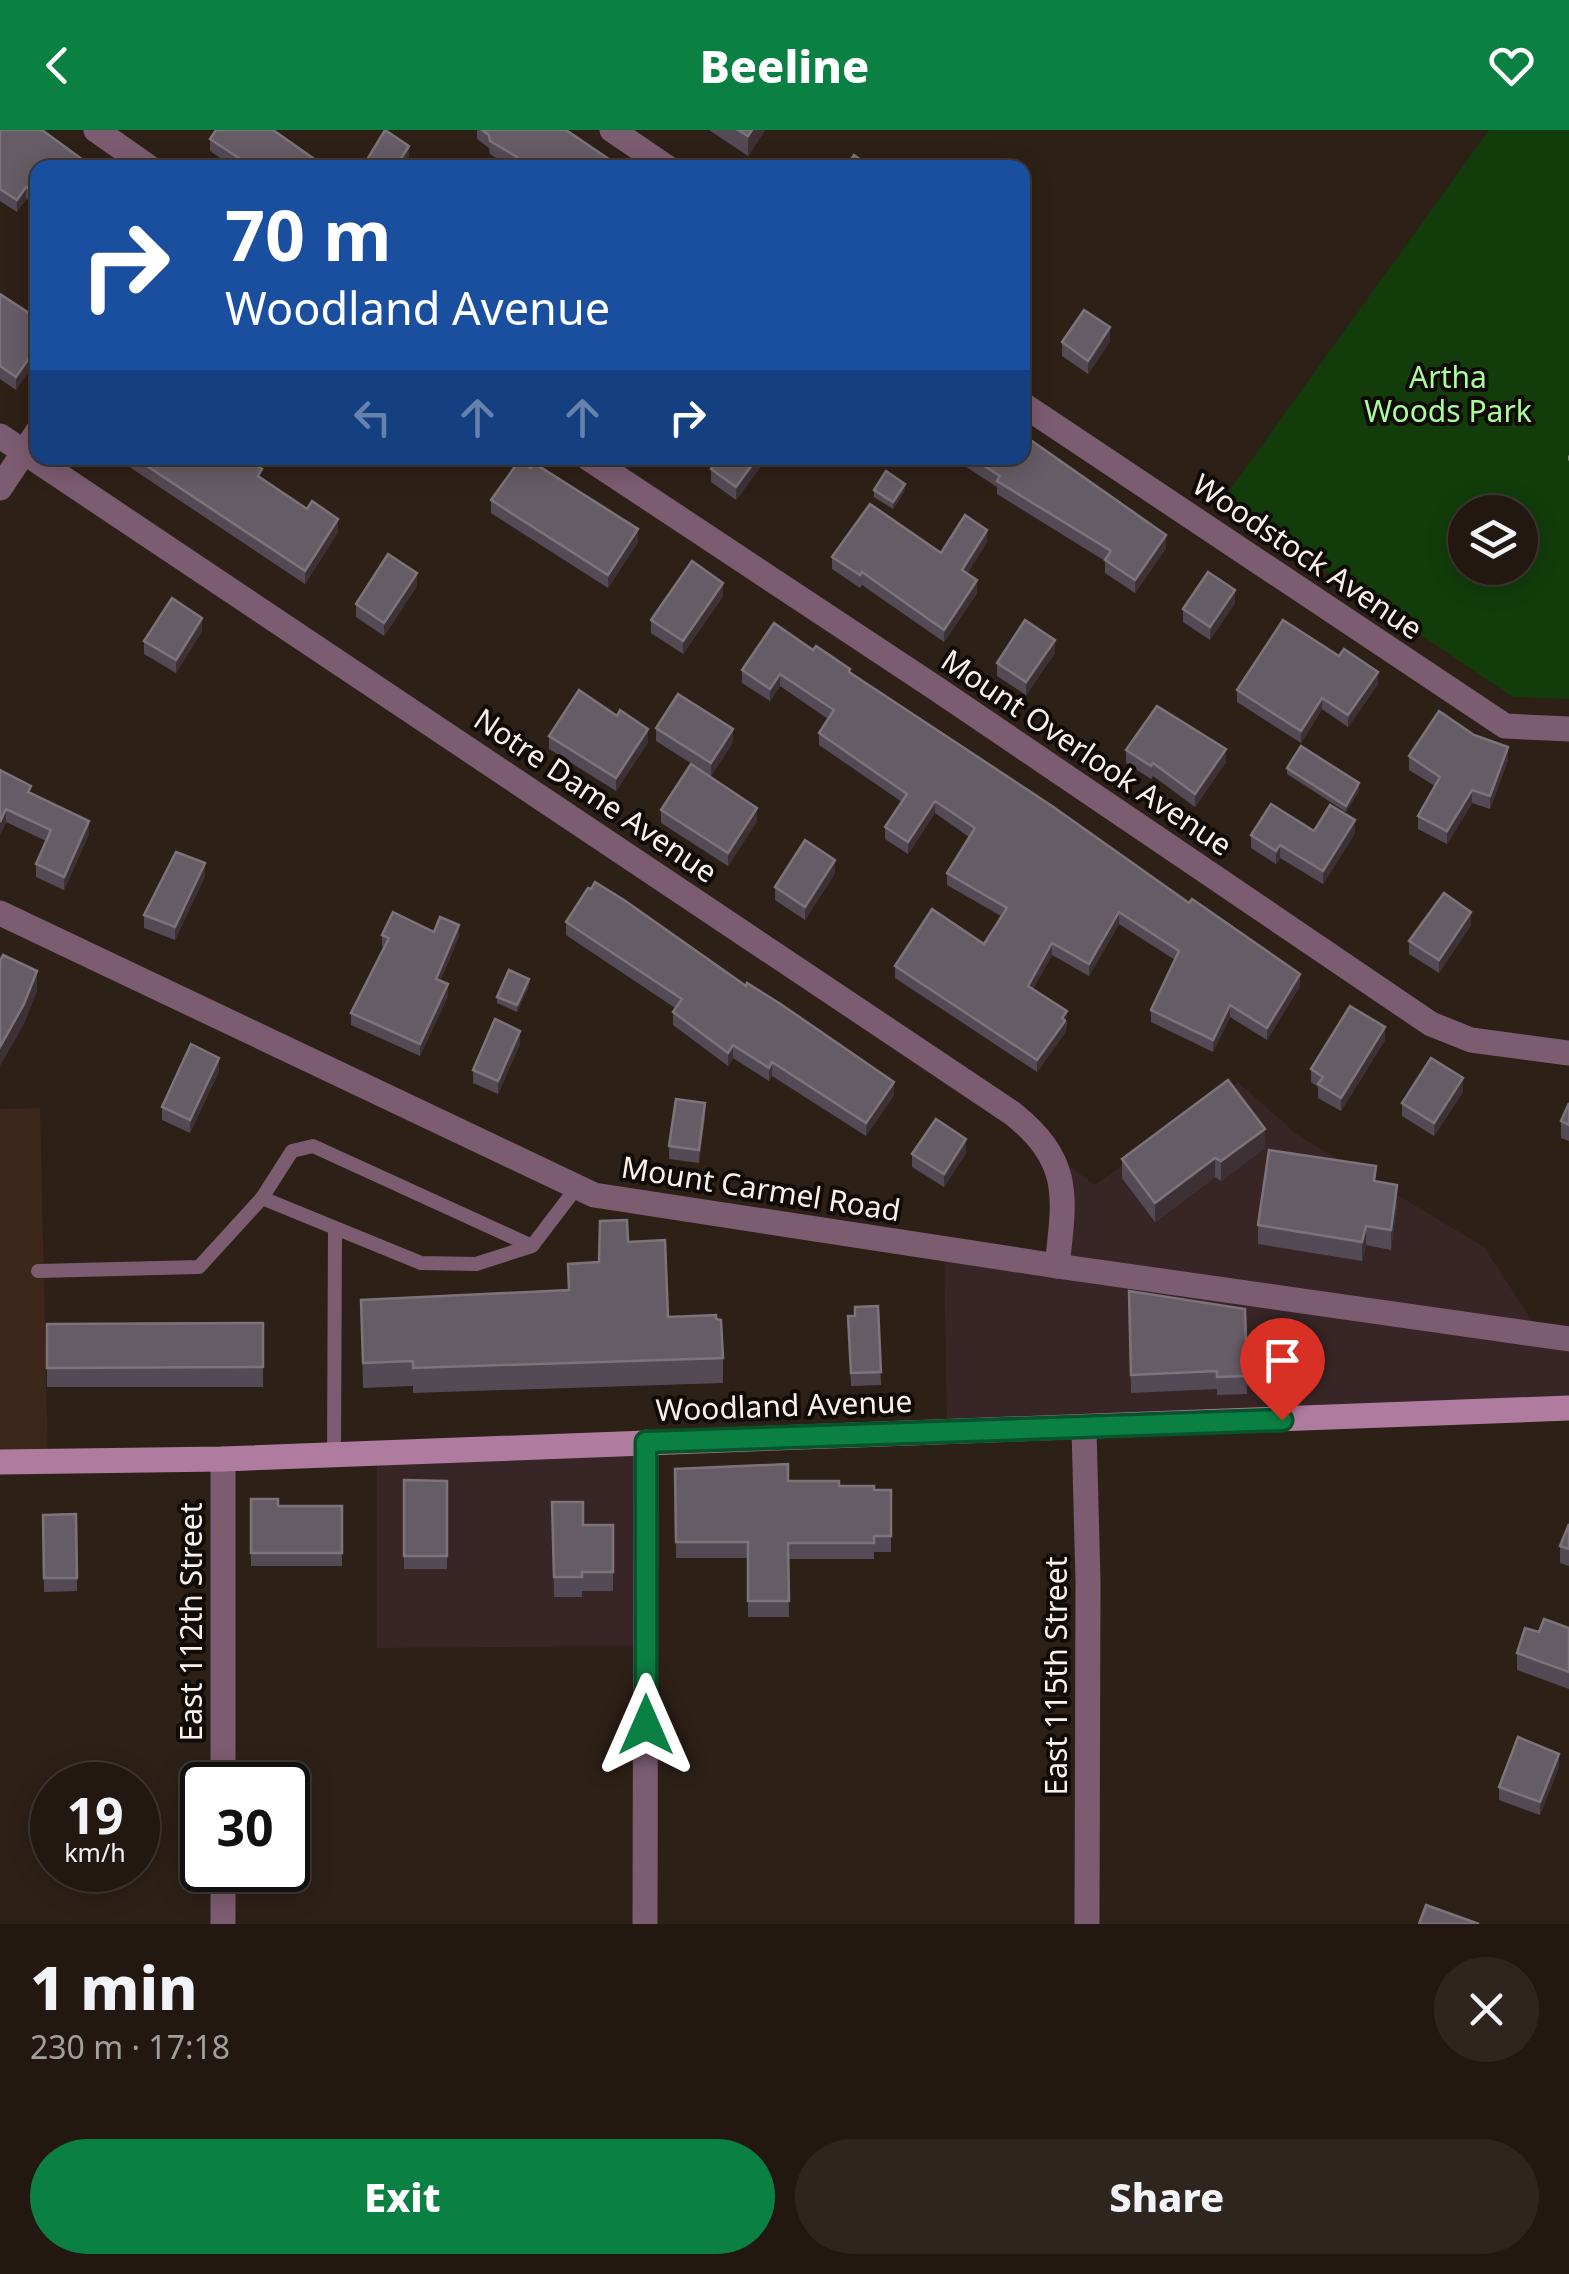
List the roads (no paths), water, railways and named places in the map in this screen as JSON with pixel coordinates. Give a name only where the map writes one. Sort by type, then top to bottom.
[{"type":"main road","name":"Woodland Avenue","points":[[0,1462],[223,1459],[1569,1408]]},
{"type":"street","points":[[96,130],[139,160]]},
{"type":"street","points":[[612,130],[656,160]]},
{"type":"street","name":"Woodstock Avenue","points":[[1030,409],[1505,726],[1569,729]]},
{"type":"street","name":"Notre Dame Avenue","points":[[0,436],[30,442]]},
{"type":"street","points":[[0,488],[30,443]]},
{"type":"street","name":"Notre Dame Avenue","points":[[65,465],[1036,1132],[1051,1154],[1064,1195],[1058,1266]]},
{"type":"street","name":"Mount Overlook Avenue","points":[[599,465],[1430,1024],[1471,1040],[1569,1053]]},
{"type":"street","name":"Mount Carmel Road","points":[[0,913],[594,1195],[1569,1338]]},
{"type":"street","name":"East 115th Street","points":[[1084,1429],[1088,1580],[1087,1924]]},
{"type":"street","points":[[645,1924],[646,1442]]},
{"type":"street","name":"East 112th Street","points":[[223,1459],[223,1762]]},
{"type":"street","points":[[223,1892],[223,1924]]},
{"type":"lane","points":[[38,1271],[199,1267],[262,1198],[292,1151],[313,1146],[532,1246]]},
{"type":"lane","points":[[262,1198],[420,1263],[476,1264],[532,1246],[577,1187]]},
{"type":"lane","points":[[334,1454],[335,1230]]},
{"type":"lane","points":[[1279,1346],[1282,1420]]},
{"type":"park label","name":"Artha Woods Park","points":[[1448,393]]}]
